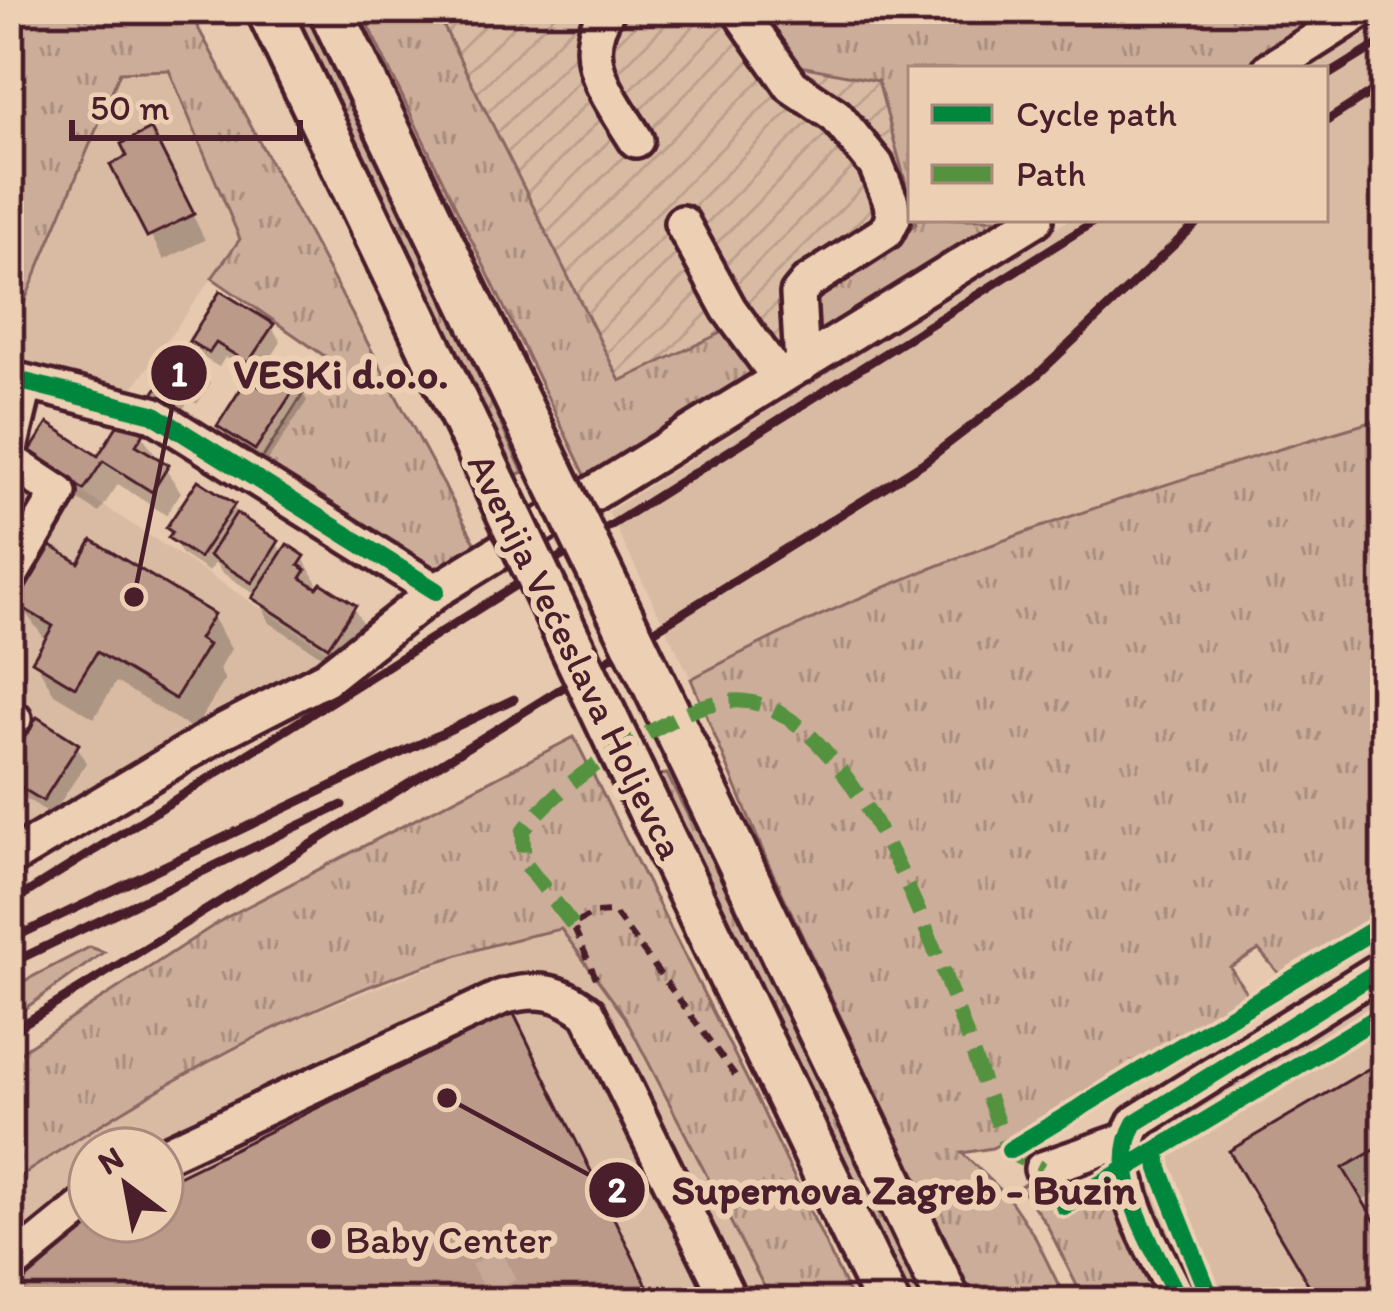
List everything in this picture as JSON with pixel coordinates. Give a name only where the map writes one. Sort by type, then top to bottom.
[{"type":"main road","points":[[236,9],[284,95],[349,180]]},
{"type":"main road","name":"Avenija Većeslava Holjevca","points":[[268,9],[886,1302]]},
{"type":"main road","name":"Avenija Većeslava Holjevca","points":[[330,9],[949,1302]]},
{"type":"street","points":[[608,9],[593,30],[591,58],[636,140]]},
{"type":"street","points":[[738,9],[792,86],[836,116],[876,165],[891,202],[893,218],[886,232],[807,283],[798,294],[790,372]]},
{"type":"street","points":[[1275,66],[1364,9]]},
{"type":"street","points":[[9,859],[223,730],[326,677],[436,591],[1031,222]]},
{"type":"street","points":[[682,223],[729,310],[790,372]]},
{"type":"street","points":[[9,578],[59,493],[9,457],[17,382],[122,402],[154,414],[436,591]]},
{"type":"street","points":[[1042,1169],[1126,1140],[1151,1108],[1385,967]]},
{"type":"street","points":[[186,1145],[502,997],[532,989],[565,995],[588,1013],[730,1302]]},
{"type":"street","points":[[1126,1140],[1124,1170],[1180,1302]]},
{"type":"street","points":[[9,1267],[66,1221]]},
{"type":"path","points":[[588,1013],[602,991],[573,926],[594,913],[614,912],[745,1089]]},
{"type":"shaded area","points":[[435,9],[759,9],[800,66],[878,81],[908,191],[908,222],[917,224],[808,292],[815,338],[752,378],[724,331],[620,381]]},
{"type":"shaded area","points":[[1385,19],[1385,418],[1170,483],[940,567],[766,639],[691,679],[608,512],[1065,222],[1328,222],[1328,66],[1311,66]]},
{"type":"shaded area","points":[[169,70],[240,239],[130,392],[56,375],[24,454],[328,652],[35,829],[9,814],[9,339],[120,72]]},
{"type":"shaded area","points":[[561,929],[625,1017],[772,1302],[9,1302],[9,1184],[66,1145],[66,1245],[186,1245],[186,1125],[96,1125],[296,1019],[490,944]]},
{"type":"shaded area","points":[[1385,984],[1385,1302],[1196,1302],[1146,1185],[1143,1172],[1156,1129]]},
{"type":"green space","points":[[9,9],[188,9],[480,552],[454,566],[426,568],[257,467],[326,357],[212,278],[240,239],[169,70],[120,72],[9,339]]},
{"type":"green space","points":[[285,9],[312,9],[506,417],[501,425],[523,472],[509,478]]},
{"type":"green space","points":[[360,9],[435,9],[620,381],[725,331],[749,360],[752,378],[587,479]]},
{"type":"green space","points":[[759,9],[1342,9],[1251,66],[908,66],[908,192],[878,81],[800,66]]},
{"type":"green space","points":[[1001,222],[815,338],[807,292],[916,224]]},
{"type":"green space","points":[[1385,418],[1385,912],[1281,976],[1259,950],[1230,967],[1247,994],[1019,1134],[992,1148],[962,1153],[1008,1197],[1035,1237],[1067,1302],[975,1302],[768,863],[691,679],[858,599],[1031,530]]},
{"type":"green space","points":[[574,737],[760,1105],[853,1302],[772,1302],[625,1017],[561,929],[414,970],[273,1029],[100,1125],[66,1125],[66,1146],[9,1184],[9,1061],[225,918]]},
{"type":"green space","points":[[667,774],[690,820],[698,819],[927,1302],[908,1302],[653,776]]},
{"type":"green space","points":[[90,947],[104,952],[9,1020],[9,989]]},
{"type":"green space","points":[[1036,1176],[1062,1214],[1103,1191],[1125,1221],[1161,1302],[1085,1302],[1047,1225],[1020,1187]]},
{"type":"building","points":[[151,129],[194,214],[147,237],[110,165],[127,156],[121,144]]},
{"type":"building","points":[[220,291],[274,324],[248,363],[216,343],[209,353],[189,341]]},
{"type":"building","points":[[187,344],[193,348],[188,356],[203,366],[188,390],[180,385],[167,403],[153,394]]},
{"type":"building","points":[[273,365],[299,382],[255,450],[217,426],[247,379],[260,387]]},
{"type":"building","points":[[122,418],[144,433],[136,445],[169,465],[152,492],[103,461],[84,490],[28,454],[48,423],[98,456]]},
{"type":"building","points":[[198,480],[235,504],[199,558],[168,538],[172,532],[166,528]]},
{"type":"building","points":[[236,513],[279,541],[252,583],[209,556]]},
{"type":"building","points":[[92,540],[214,614],[199,639],[208,645],[175,699],[97,652],[75,687],[32,661],[53,626],[16,604],[51,546],[79,563]]},
{"type":"building","points":[[287,544],[305,556],[299,565],[306,570],[301,578],[317,588],[321,583],[356,605],[328,647],[252,598]]},
{"type":"building","points":[[37,717],[79,744],[43,801],[9,780],[9,762]]},
{"type":"building","points":[[513,1012],[655,1302],[9,1302],[9,1294],[66,1245],[186,1245],[186,1172]]},
{"type":"building","points":[[1385,1059],[1385,1144],[1343,1168],[1385,1238],[1385,1302],[1319,1302],[1229,1151]]},
{"type":"tunnel","points":[[486,1257],[509,1302]]},
{"type":"railway","points":[[1328,75],[1385,40]]},
{"type":"railway","points":[[1328,120],[1385,83]]},
{"type":"railway","points":[[9,904],[1093,222]]},
{"type":"railway","points":[[9,1033],[923,463],[1035,377],[1198,222]]},
{"type":"railway","points":[[9,940],[514,699]]},
{"type":"railway","points":[[9,964],[342,805]]},
{"type":"marked path","points":[[573,925],[524,862],[523,831],[537,815],[597,764],[678,717],[722,702],[770,708],[812,737],[849,781],[883,837],[941,967],[1004,1140],[1014,1155],[1042,1169]]},
{"type":"cycle path","points":[[9,378],[153,414],[436,591]]},
{"type":"cycle path","points":[[1010,1150],[1385,923]]},
{"type":"cycle path","points":[[1180,1302],[1147,1237],[1130,1190],[1127,1144],[1135,1123],[1385,967]]},
{"type":"cycle path","points":[[1064,1206],[1385,1013]]},
{"type":"cycle path","points":[[1157,1152],[1159,1169],[1212,1302]]},
{"type":"place","name":"VESKi d.o.o.","points":[[134,597]]},
{"type":"place","name":"Supernova Zagreb - Buzin","points":[[447,1098]]},
{"type":"place","name":"Baby Center","points":[[321,1239]]}]
